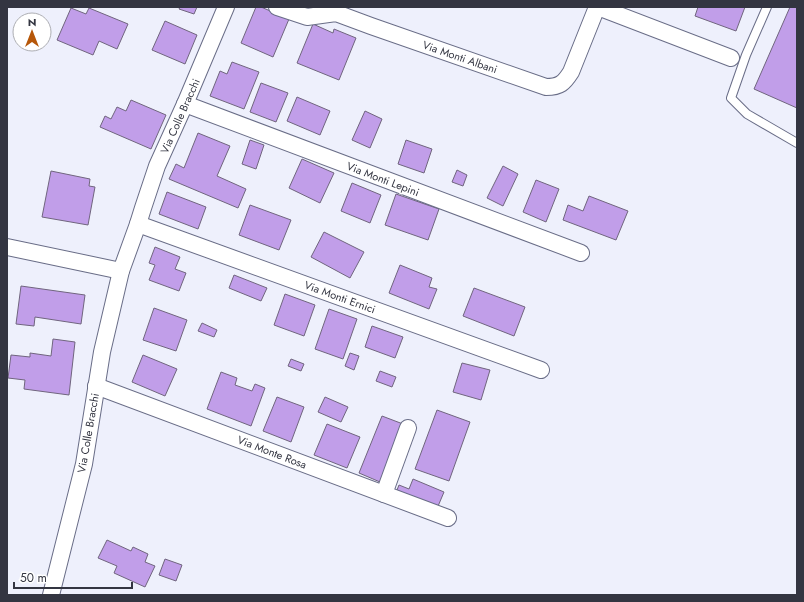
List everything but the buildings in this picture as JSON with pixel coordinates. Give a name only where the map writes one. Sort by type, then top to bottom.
[{"type":"street","name":"Via Colle Bracchi","points":[[51,595],[84,464],[102,352],[121,271],[158,166],[226,7]]},
{"type":"street","name":"Via Monti Albani","points":[[277,7],[307,17],[336,13],[546,87],[559,85],[571,72],[598,7],[731,58]]},
{"type":"street","name":"Via Monti Lepini","points":[[185,104],[581,253]]},
{"type":"street","name":"Via Monti Ernici","points":[[138,224],[541,370]]},
{"type":"street","points":[[7,247],[121,271]]},
{"type":"street","name":"Via Monte Rosa","points":[[96,386],[448,518]]},
{"type":"street","points":[[384,494],[408,428]]},
{"type":"lane","points":[[767,7],[746,55],[731,98],[747,114],[797,143]]}]
